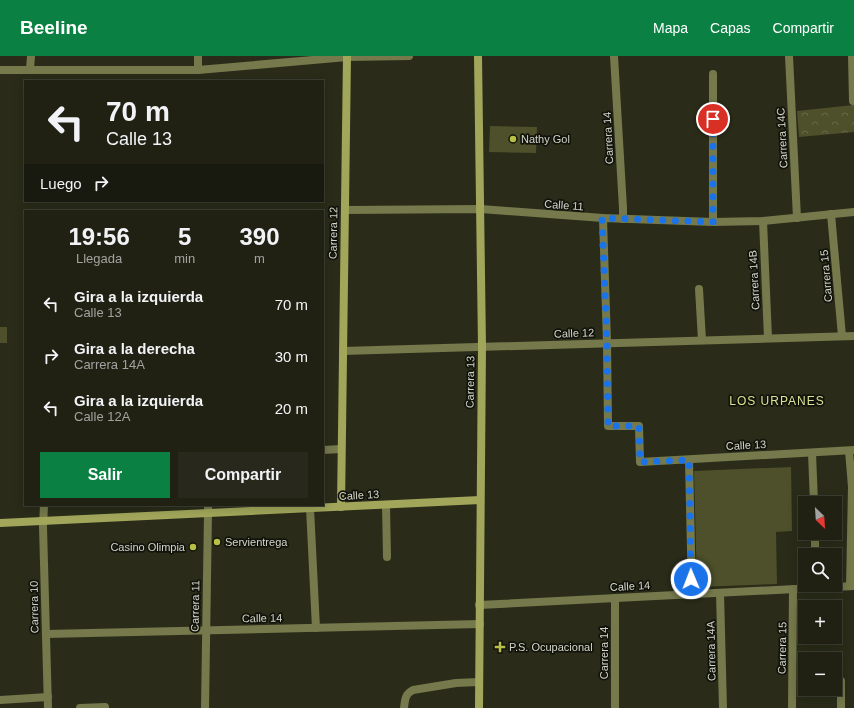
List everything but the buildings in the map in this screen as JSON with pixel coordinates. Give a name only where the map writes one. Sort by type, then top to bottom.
[{"type":"main road","name":"Carrera 12","points":[[341,507],[347,56]]},
{"type":"main road","name":"Carrera 13","points":[[478,56],[482,347],[479,708]]},
{"type":"main road","name":"Calle 13","points":[[0,523],[208,509],[341,507],[480,500]]},
{"type":"street","points":[[30,69],[31,56]]},
{"type":"street","points":[[198,56],[198,70]]},
{"type":"street","points":[[0,70],[198,70],[347,56],[409,56]]},
{"type":"street","name":"Carrera 14","points":[[614,56],[623,219]]},
{"type":"street","name":"Carrera 14C","points":[[789,56],[797,218]]},
{"type":"street","points":[[852,56],[853,101]]},
{"type":"street","points":[[713,222],[714,74]]},
{"type":"street","name":"Calle 11","points":[[345,210],[481,209],[602,218],[713,222],[763,221],[854,212]]},
{"type":"street","name":"Carrera 15","points":[[831,214],[842,336]]},
{"type":"street","points":[[602,218],[607,343]]},
{"type":"street","name":"Carrera 14B","points":[[763,221],[768,338]]},
{"type":"street","points":[[699,289],[702,340]]},
{"type":"street","name":"Calle 12","points":[[343,351],[854,336]]},
{"type":"street","name":"Calle 13","points":[[607,343],[608,426],[639,426],[640,462],[852,450]]},
{"type":"street","points":[[324,450],[342,449]]},
{"type":"street","points":[[852,450],[852,586]]},
{"type":"street","points":[[812,453],[814,496]]},
{"type":"street","points":[[689,460],[692,594]]},
{"type":"street","points":[[386,505],[387,557]]},
{"type":"street","name":"Carrera 10","points":[[44,506],[43,521],[48,708]]},
{"type":"street","points":[[310,508],[316,628]]},
{"type":"street","name":"Carrera 11","points":[[205,708],[208,509]]},
{"type":"street","name":"Calle 14","points":[[479,605],[798,588]]},
{"type":"street","name":"Carrera 15","points":[[792,708],[794,589]]},
{"type":"street","name":"Carrera 14A","points":[[720,593],[723,708]]},
{"type":"street","name":"Carrera 14","points":[[615,598],[615,708]]},
{"type":"street","name":"Calle 14","points":[[46,634],[480,624]]},
{"type":"street","points":[[404,708],[408,692],[413,690],[479,682]]},
{"type":"street","points":[[841,696],[841,708]]},
{"type":"street","points":[[0,700],[48,697]]},
{"type":"street","points":[[80,708],[105,707]]},
{"type":"green space","points":[[854,105],[854,132],[799,137],[797,111]]},
{"type":"green space","name":"Nathy Gol","points":[[490,126],[537,127],[536,153],[489,152]]},
{"type":"green space","points":[[0,327],[7,327],[7,343],[0,343]]},
{"type":"green space","points":[[791,467],[792,531],[776,532],[777,584],[697,587],[694,471]]},
{"type":"place","name":"Nathy Gol","points":[[513,139]]},
{"type":"place","name":"Servientrega","points":[[217,542]]},
{"type":"place","name":"Casino Olimpia","points":[[193,547]]},
{"type":"place","name":"P.S. Ocupacional","points":[[500,647]]},
{"type":"district","name":"LOS URPANES","points":[[777,401]]},
{"type":"route","points":[[691,579],[689,460],[640,462],[639,426],[608,426],[607,343],[602,218],[713,222],[713,119]]}]
